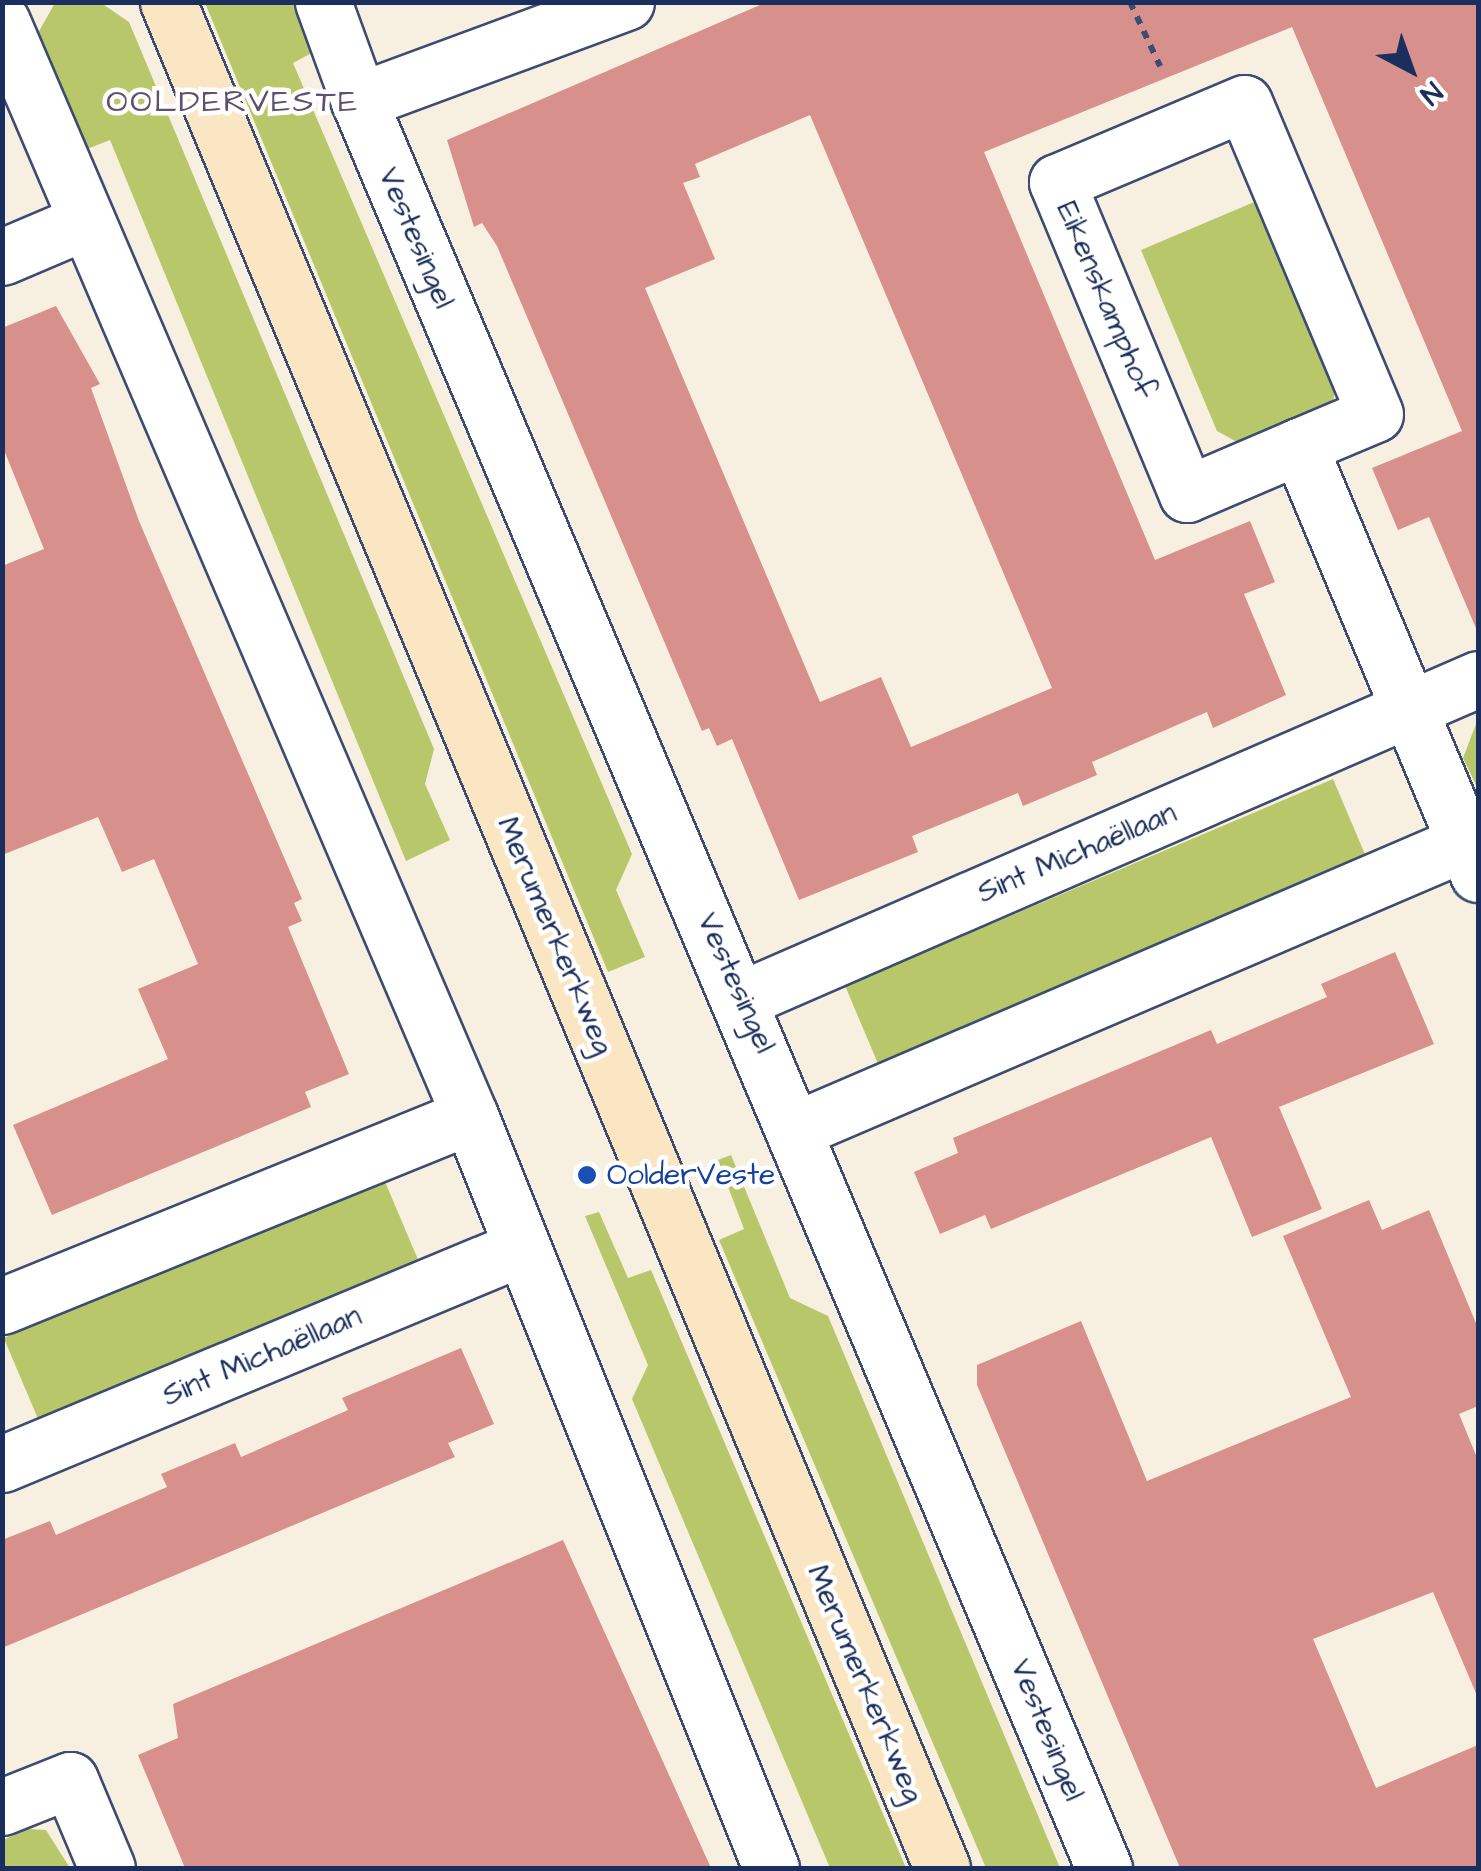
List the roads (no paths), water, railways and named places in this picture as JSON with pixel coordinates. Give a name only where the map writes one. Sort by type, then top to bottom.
[{"type":"street","name":"Merumerkerkweg","points":[[168,2],[942,1868]]},
{"type":"street","name":"Vestesingel","points":[[323,2],[359,100],[799,1128],[1104,1868]]},
{"type":"street","points":[[359,100],[626,2]]},
{"type":"street","points":[[2,22],[470,1116],[771,1868]]},
{"type":"street","name":"Eikenskamphof","points":[[1244,103],[1375,414],[1299,446],[1187,494],[1056,182],[1244,103]]},
{"type":"street","points":[[2,257],[87,221]]},
{"type":"street","points":[[799,1128],[1474,851],[1299,446]]},
{"type":"street","name":"Sint Michaëllaan","points":[[744,998],[1478,680]]},
{"type":"street","points":[[2,1306],[470,1116]]},
{"type":"street","name":"Sint Michaëllaan","points":[[2,1464],[521,1248]]},
{"type":"street","points":[[2,1807],[70,1780],[107,1868]]},
{"type":"place","name":"OolderVeste","points":[[587,1175]]},
{"type":"district","name":"OOLDERVESTE","points":[[233,102]]}]
